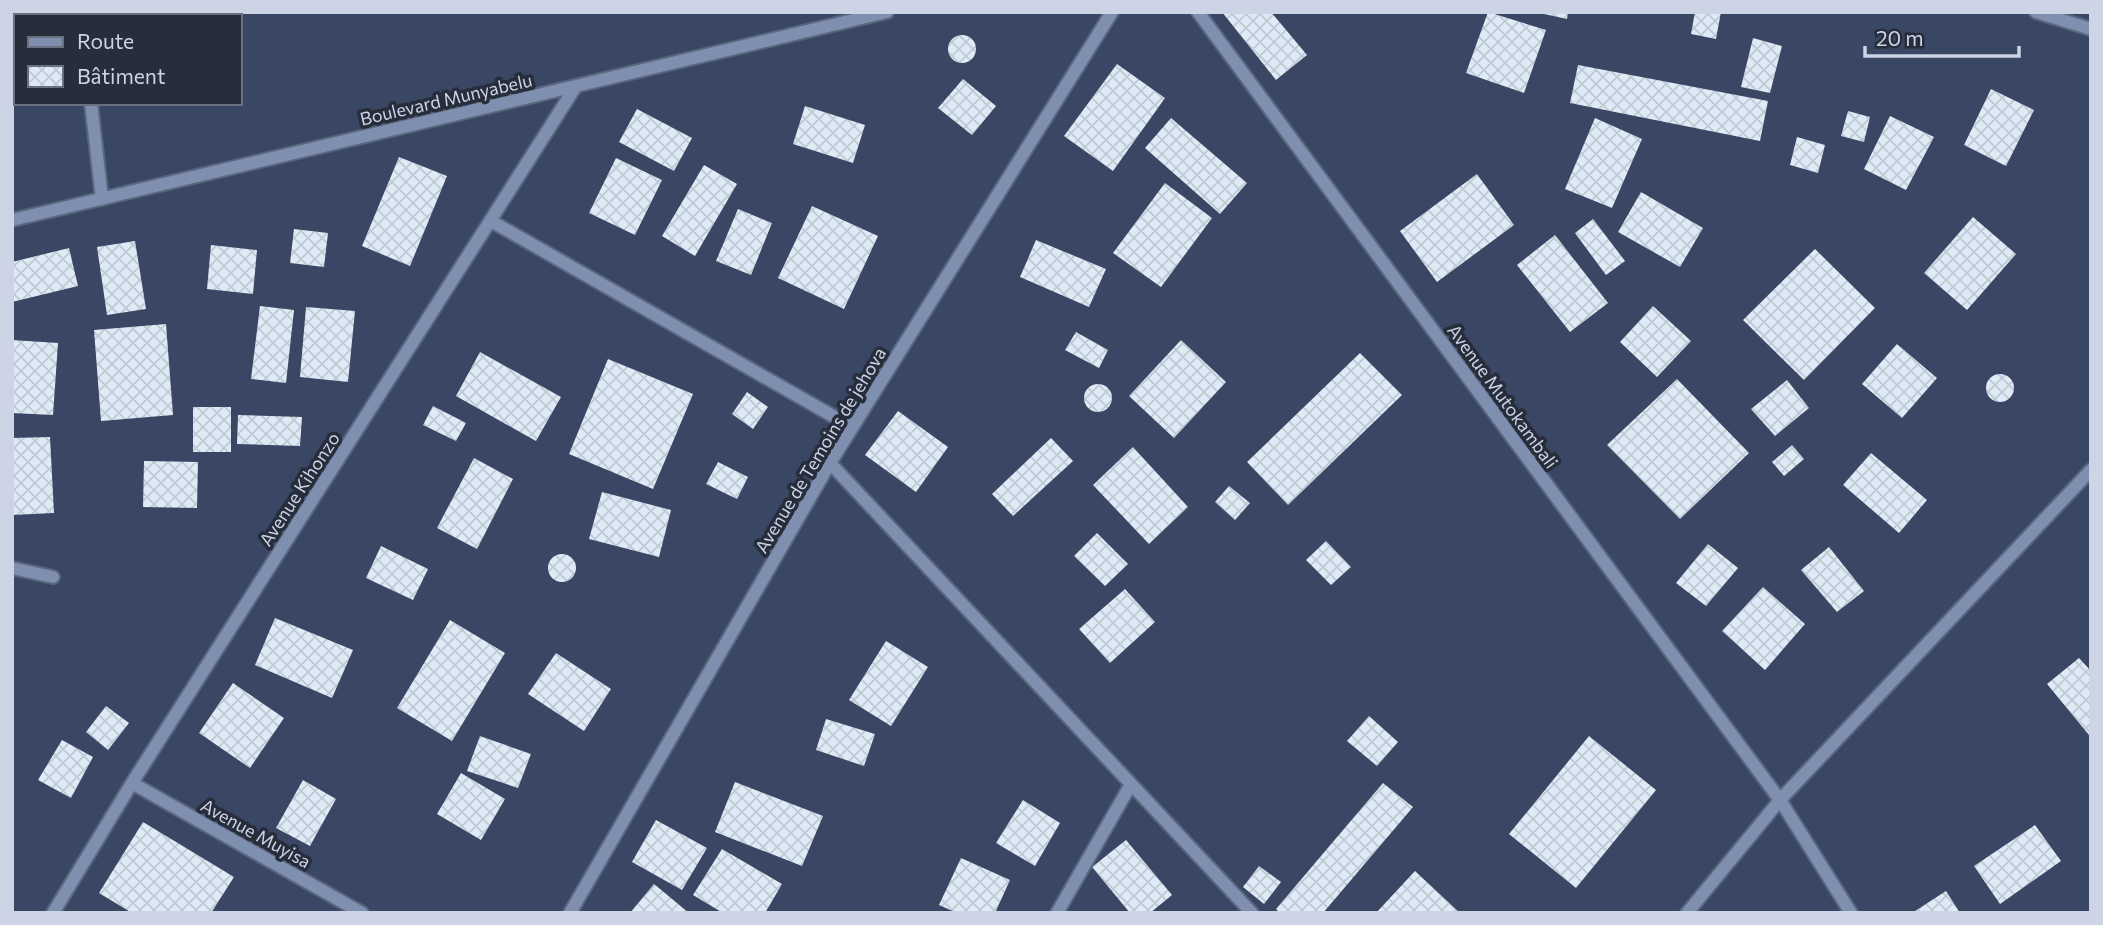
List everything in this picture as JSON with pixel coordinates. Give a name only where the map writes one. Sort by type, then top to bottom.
[{"type":"street","name":"Boulevard Munyabelu","points":[[12,220],[887,12]]},
{"type":"street","name":"Avenue de Temoins de jehova","points":[[570,913],[830,463],[1112,12]]},
{"type":"street","name":"Avenue Mutokambali","points":[[1198,12],[1780,800],[1851,913]]},
{"type":"street","points":[[2036,12],[2091,29]]},
{"type":"street","name":"Avenue Kihonzo","points":[[53,913],[132,783],[576,86]]},
{"type":"street","points":[[91,105],[102,199]]},
{"type":"street","points":[[491,221],[852,427]]},
{"type":"street","points":[[830,463],[1130,786],[1252,913]]},
{"type":"street","points":[[1688,913],[1780,800],[2091,470]]},
{"type":"street","points":[[12,568],[53,577]]},
{"type":"street","name":"Avenue Muyisa","points":[[132,783],[362,913]]},
{"type":"street","points":[[1056,913],[1130,786]]},
{"type":"building","points":[[1222,12],[1271,12],[1307,55],[1276,80]]},
{"type":"building","points":[[1488,12],[1546,30],[1524,93],[1466,73]]},
{"type":"building","points":[[1535,12],[1568,12],[1567,19]]},
{"type":"building","points":[[1695,12],[1721,12],[1716,39],[1691,34]]},
{"type":"building","points":[[962,35],[972,39],[976,49],[972,59],[962,63],[952,59],[948,49],[952,39]]},
{"type":"building","points":[[1753,38],[1782,46],[1770,93],[1741,87]]},
{"type":"building","points":[[1117,64],[1165,98],[1113,171],[1064,136]]},
{"type":"building","points":[[1578,65],[1768,101],[1760,141],[1570,103]]},
{"type":"building","points":[[963,79],[996,106],[972,135],[938,108]]},
{"type":"building","points":[[1991,89],[2034,110],[2006,166],[1964,145]]},
{"type":"building","points":[[805,106],[865,125],[853,163],[793,144]]},
{"type":"building","points":[[637,109],[692,138],[674,171],[619,142]]},
{"type":"building","points":[[1848,111],[1870,117],[1864,142],[1841,136]]},
{"type":"building","points":[[1890,116],[1934,137],[1906,190],[1864,169]]},
{"type":"building","points":[[1171,118],[1247,183],[1220,214],[1145,148]]},
{"type":"building","points":[[1595,118],[1642,139],[1612,208],[1565,189]]},
{"type":"building","points":[[1797,137],[1825,145],[1818,173],[1790,165]]},
{"type":"building","points":[[399,157],[447,176],[410,266],[362,246]]},
{"type":"building","points":[[616,158],[662,180],[635,235],[589,213]]},
{"type":"building","points":[[704,165],[737,184],[695,256],[662,236]]},
{"type":"building","points":[[1477,174],[1514,225],[1437,282],[1400,231]]},
{"type":"building","points":[[1165,183],[1212,218],[1161,287],[1113,253]]},
{"type":"building","points":[[1641,192],[1703,228],[1680,267],[1618,232]]},
{"type":"building","points":[[812,206],[878,236],[844,309],[778,278]]},
{"type":"building","points":[[738,209],[772,223],[751,275],[716,261]]},
{"type":"building","points":[[1973,217],[2016,254],[1967,310],[1924,273]]},
{"type":"building","points":[[1593,219],[1625,261],[1606,275],[1575,233]]},
{"type":"building","points":[[294,229],[328,233],[324,267],[290,263]]},
{"type":"building","points":[[1555,235],[1608,303],[1570,332],[1517,265]]},
{"type":"building","points":[[1036,240],[1106,269],[1089,307],[1020,277]]},
{"type":"building","points":[[135,241],[146,309],[107,315],[97,247]]},
{"type":"building","points":[[211,245],[257,250],[253,294],[207,289]]},
{"type":"building","points":[[69,248],[78,286],[12,302],[12,262]]},
{"type":"building","points":[[1815,249],[1875,308],[1804,380],[1743,320]]},
{"type":"building","points":[[260,306],[294,310],[286,383],[251,379]]},
{"type":"building","points":[[1653,306],[1691,341],[1657,377],[1620,342]]},
{"type":"building","points":[[306,307],[355,311],[348,382],[300,377]]},
{"type":"building","points":[[166,324],[173,415],[101,421],[94,330]]},
{"type":"building","points":[[1076,332],[1108,350],[1099,368],[1065,350]]},
{"type":"building","points":[[12,340],[58,343],[53,415],[12,413]]},
{"type":"building","points":[[1181,340],[1226,382],[1174,438],[1129,396]]},
{"type":"building","points":[[1897,344],[1937,378],[1902,418],[1862,384]]},
{"type":"building","points":[[480,352],[561,397],[536,441],[456,396]]},
{"type":"building","points":[[1360,353],[1402,395],[1288,505],[1247,462]]},
{"type":"building","points":[[608,359],[693,394],[653,489],[569,454]]},
{"type":"building","points":[[2000,374],[2010,378],[2014,388],[2010,398],[2000,402],[1990,398],[1986,388],[1990,378]]},
{"type":"building","points":[[1677,379],[1749,453],[1680,519],[1607,445]]},
{"type":"building","points":[[1787,380],[1809,408],[1775,436],[1751,409]]},
{"type":"building","points":[[1098,384],[1108,388],[1112,398],[1108,408],[1098,412],[1088,408],[1084,398],[1088,388]]},
{"type":"building","points":[[747,392],[768,407],[753,429],[732,414]]},
{"type":"building","points":[[433,406],[466,423],[456,441],[423,425]]},
{"type":"building","points":[[193,407],[231,407],[231,452],[193,452]]},
{"type":"building","points":[[898,411],[948,447],[916,492],[865,455]]},
{"type":"building","points":[[238,415],[302,417],[300,446],[237,444]]},
{"type":"building","points":[[50,437],[54,513],[12,515],[12,438]]},
{"type":"building","points":[[1051,438],[1073,461],[1013,516],[992,494]]},
{"type":"building","points":[[1792,445],[1804,459],[1784,476],[1772,462]]},
{"type":"building","points":[[1133,447],[1188,507],[1149,544],[1093,485]]},
{"type":"building","points":[[1871,453],[1927,500],[1899,533],[1843,485]]},
{"type":"building","points":[[474,458],[513,479],[477,549],[437,528]]},
{"type":"building","points":[[144,461],[198,462],[197,508],[143,507]]},
{"type":"building","points":[[718,462],[748,477],[737,499],[706,484]]},
{"type":"building","points":[[1229,486],[1250,503],[1235,520],[1215,502]]},
{"type":"building","points":[[602,492],[671,510],[659,557],[589,539]]},
{"type":"building","points":[[1097,533],[1128,564],[1105,586],[1074,556]]},
{"type":"building","points":[[1326,541],[1351,567],[1331,585],[1306,560]]},
{"type":"building","points":[[1708,544],[1738,568],[1706,606],[1676,583]]},
{"type":"building","points":[[381,546],[428,569],[413,600],[366,578]]},
{"type":"building","points":[[1829,547],[1864,591],[1837,612],[1801,570]]},
{"type":"building","points":[[562,554],[572,558],[576,568],[572,578],[562,582],[552,578],[548,568],[552,558]]},
{"type":"building","points":[[1763,587],[1805,624],[1765,670],[1722,631]]},
{"type":"building","points":[[1125,589],[1155,622],[1110,663],[1079,629]]},
{"type":"building","points":[[275,618],[353,650],[332,698],[255,665]]},
{"type":"building","points":[[450,620],[505,653],[452,741],[397,708]]},
{"type":"building","points":[[886,641],[928,667],[891,726],[849,700]]},
{"type":"building","points":[[556,653],[611,689],[584,731],[528,694]]},
{"type":"building","points":[[2079,658],[2091,671],[2089,735],[2047,684]]},
{"type":"building","points":[[233,683],[284,718],[250,768],[199,733]]},
{"type":"building","points":[[106,706],[129,723],[108,750],[86,732]]},
{"type":"building","points":[[1369,716],[1398,742],[1377,766],[1347,741]]},
{"type":"building","points":[[826,719],[875,734],[864,766],[816,750]]},
{"type":"building","points":[[480,736],[531,754],[518,788],[467,771]]},
{"type":"building","points":[[1589,736],[1656,790],[1576,888],[1509,834]]},
{"type":"building","points":[[62,740],[93,757],[71,798],[38,780]]},
{"type":"building","points":[[461,773],[505,799],[481,840],[437,814]]},
{"type":"building","points":[[303,780],[336,799],[310,846],[276,828]]},
{"type":"building","points":[[735,782],[823,816],[802,866],[715,832]]},
{"type":"building","points":[[1383,783],[1413,807],[1323,913],[1280,913],[1276,909]]},
{"type":"building","points":[[1023,800],[1060,823],[1035,866],[996,843]]},
{"type":"building","points":[[656,820],[707,848],[682,890],[632,862]]},
{"type":"building","points":[[143,822],[234,877],[211,913],[132,913],[99,893]]},
{"type":"building","points":[[2035,825],[2061,861],[2000,904],[1974,866]]},
{"type":"building","points":[[1126,840],[1172,895],[1150,913],[1130,913],[1092,867]]},
{"type":"building","points":[[722,849],[782,884],[765,913],[723,913],[693,895]]},
{"type":"building","points":[[961,858],[1010,880],[995,913],[957,913],[939,905]]},
{"type":"building","points":[[1259,866],[1281,882],[1264,904],[1243,887]]},
{"type":"building","points":[[1415,871],[1460,913],[1376,913]]},
{"type":"building","points":[[654,884],[689,913],[630,913]]},
{"type":"building","points":[[1946,891],[1960,913],[1912,913]]}]
